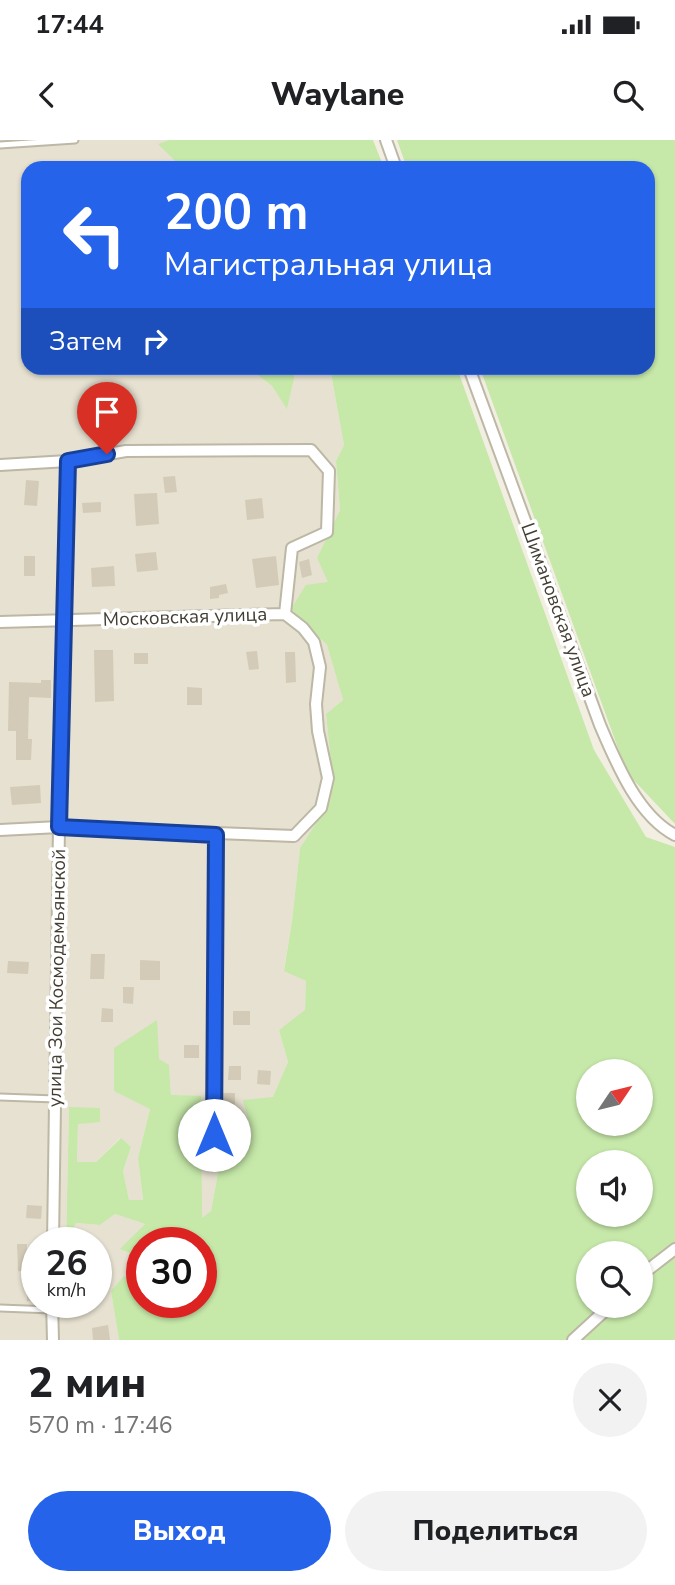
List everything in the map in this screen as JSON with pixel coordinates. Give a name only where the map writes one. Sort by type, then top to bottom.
[{"type":"street","points":[[386,140],[394,161]]},
{"type":"street","name":"Шимановская улица","points":[[472,375],[600,724],[624,781],[663,828],[675,835]]},
{"type":"street","points":[[0,465],[68,461],[126,451],[310,450],[329,471],[327,532],[292,548],[285,614],[303,628],[314,642],[320,667],[316,704],[318,731],[328,778],[321,807],[294,836],[59,827],[0,830]]},
{"type":"street","name":"улица Зои Космодемьянской","points":[[53,1227],[68,461]]},
{"type":"street","name":"Московская улица","points":[[0,622],[285,614]]},
{"type":"street","points":[[214,1162],[216,835]]},
{"type":"street","points":[[653,1266],[675,1249]]},
{"type":"street","points":[[52,1318],[53,1340]]},
{"type":"street","points":[[573,1340],[597,1318]]},
{"type":"lane","points":[[0,145],[75,140]]},
{"type":"lane","points":[[0,1097],[55,1099]]},
{"type":"lane","points":[[0,1308],[21,1307]]},
{"type":"shaded area","points":[[0,140],[169,140],[159,144],[175,161],[21,161],[21,375],[258,375],[272,386],[287,408],[294,375],[331,375],[344,445],[336,461],[340,510],[317,558],[329,583],[291,609],[327,645],[343,700],[326,714],[332,772],[330,801],[300,848],[284,970],[306,981],[305,1011],[279,1030],[288,1062],[273,1098],[240,1157],[223,1145],[211,1211],[202,1219],[171,1095],[169,1065],[150,1109],[138,1158],[143,1201],[129,1200],[123,1171],[131,1147],[120,1138],[96,1162],[77,1162],[78,1124],[69,1107],[66,1227],[21,1227],[21,1318],[112,1318],[112,1297],[119,1340],[0,1340]]},
{"type":"shaded area","points":[[115,1214],[145,1224],[142,1227],[126,1227],[126,1244],[121,1249],[126,1251],[126,1289],[112,1291],[112,1227],[74,1227],[76,1223],[100,1225]]},
{"type":"green space","points":[[169,140],[373,140],[381,161],[175,161],[158,144]]},
{"type":"green space","points":[[397,140],[675,140],[675,824],[627,773],[483,375],[655,375],[655,161],[404,161]]},
{"type":"green space","points":[[258,375],[294,375],[287,409],[272,386]]},
{"type":"green space","points":[[331,375],[460,375],[594,750],[646,837],[675,847],[675,1340],[119,1340],[112,1290],[124,1276],[126,1318],[217,1318],[217,1227],[142,1227],[145,1224],[115,1214],[100,1225],[76,1223],[74,1227],[66,1227],[69,1107],[100,1108],[100,1122],[78,1124],[77,1162],[96,1162],[121,1138],[131,1147],[123,1171],[129,1200],[143,1200],[138,1158],[150,1109],[114,1091],[114,1048],[157,1020],[159,1059],[169,1065],[171,1095],[201,1096],[202,1218],[211,1211],[223,1145],[234,1141],[240,1156],[252,1133],[243,1100],[273,1097],[288,1062],[279,1030],[305,1010],[306,981],[284,971],[300,848],[330,801],[332,772],[326,714],[343,700],[327,645],[291,609],[306,585],[328,582],[317,558],[340,510],[336,461],[344,445]]},
{"type":"building","points":[[175,476],[177,492],[165,493],[163,477]]},
{"type":"building","points":[[26,480],[39,481],[37,506],[24,505]]},
{"type":"building","points":[[157,493],[159,524],[136,526],[134,494]]},
{"type":"building","points":[[262,498],[264,518],[247,520],[245,500]]},
{"type":"building","points":[[101,502],[101,512],[83,513],[82,503]]},
{"type":"building","points":[[156,552],[158,570],[137,572],[135,554]]},
{"type":"building","points":[[24,556],[35,556],[35,576],[24,576]]},
{"type":"building","points":[[276,556],[279,585],[256,588],[252,559]]},
{"type":"building","points":[[309,559],[312,575],[302,578],[299,562]]},
{"type":"building","points":[[114,566],[115,586],[92,587],[91,568]]},
{"type":"building","points":[[226,584],[228,593],[210,599],[210,587]]},
{"type":"building","points":[[94,650],[113,650],[114,701],[95,702]]},
{"type":"building","points":[[257,651],[259,669],[249,670],[246,652]]},
{"type":"building","points":[[285,652],[295,652],[296,682],[286,683]]},
{"type":"building","points":[[134,653],[148,653],[148,664],[134,664]]},
{"type":"building","points":[[41,680],[51,680],[51,698],[29,697],[28,739],[32,739],[31,760],[16,760],[16,731],[8,731],[9,682],[41,683]]},
{"type":"building","points":[[187,687],[202,688],[202,705],[187,705]]},
{"type":"building","points":[[40,785],[41,803],[12,805],[10,787]]},
{"type":"building","points":[[91,954],[105,954],[104,979],[90,979]]},
{"type":"building","points":[[140,960],[160,961],[160,980],[140,980]]},
{"type":"building","points":[[8,961],[29,962],[28,974],[7,973]]},
{"type":"building","points":[[123,987],[134,987],[133,1004],[123,1003]]},
{"type":"building","points":[[102,1008],[113,1009],[113,1022],[101,1022]]},
{"type":"building","points":[[233,1011],[250,1011],[250,1025],[233,1025]]},
{"type":"building","points":[[184,1045],[199,1045],[199,1058],[184,1058]]},
{"type":"building","points":[[229,1066],[241,1066],[241,1080],[228,1080]]},
{"type":"building","points":[[258,1070],[271,1071],[270,1085],[257,1084]]},
{"type":"building","points":[[222,1093],[235,1093],[235,1119],[222,1119]]},
{"type":"building","points":[[27,1205],[42,1206],[41,1219],[26,1218]]},
{"type":"building","points":[[17,1244],[21,1244],[21,1271],[18,1271]]},
{"type":"building","points":[[108,1325],[110,1340],[93,1340],[92,1328]]},
{"type":"route","points":[[107,454],[68,461],[59,827],[216,835],[214,1135]]}]
